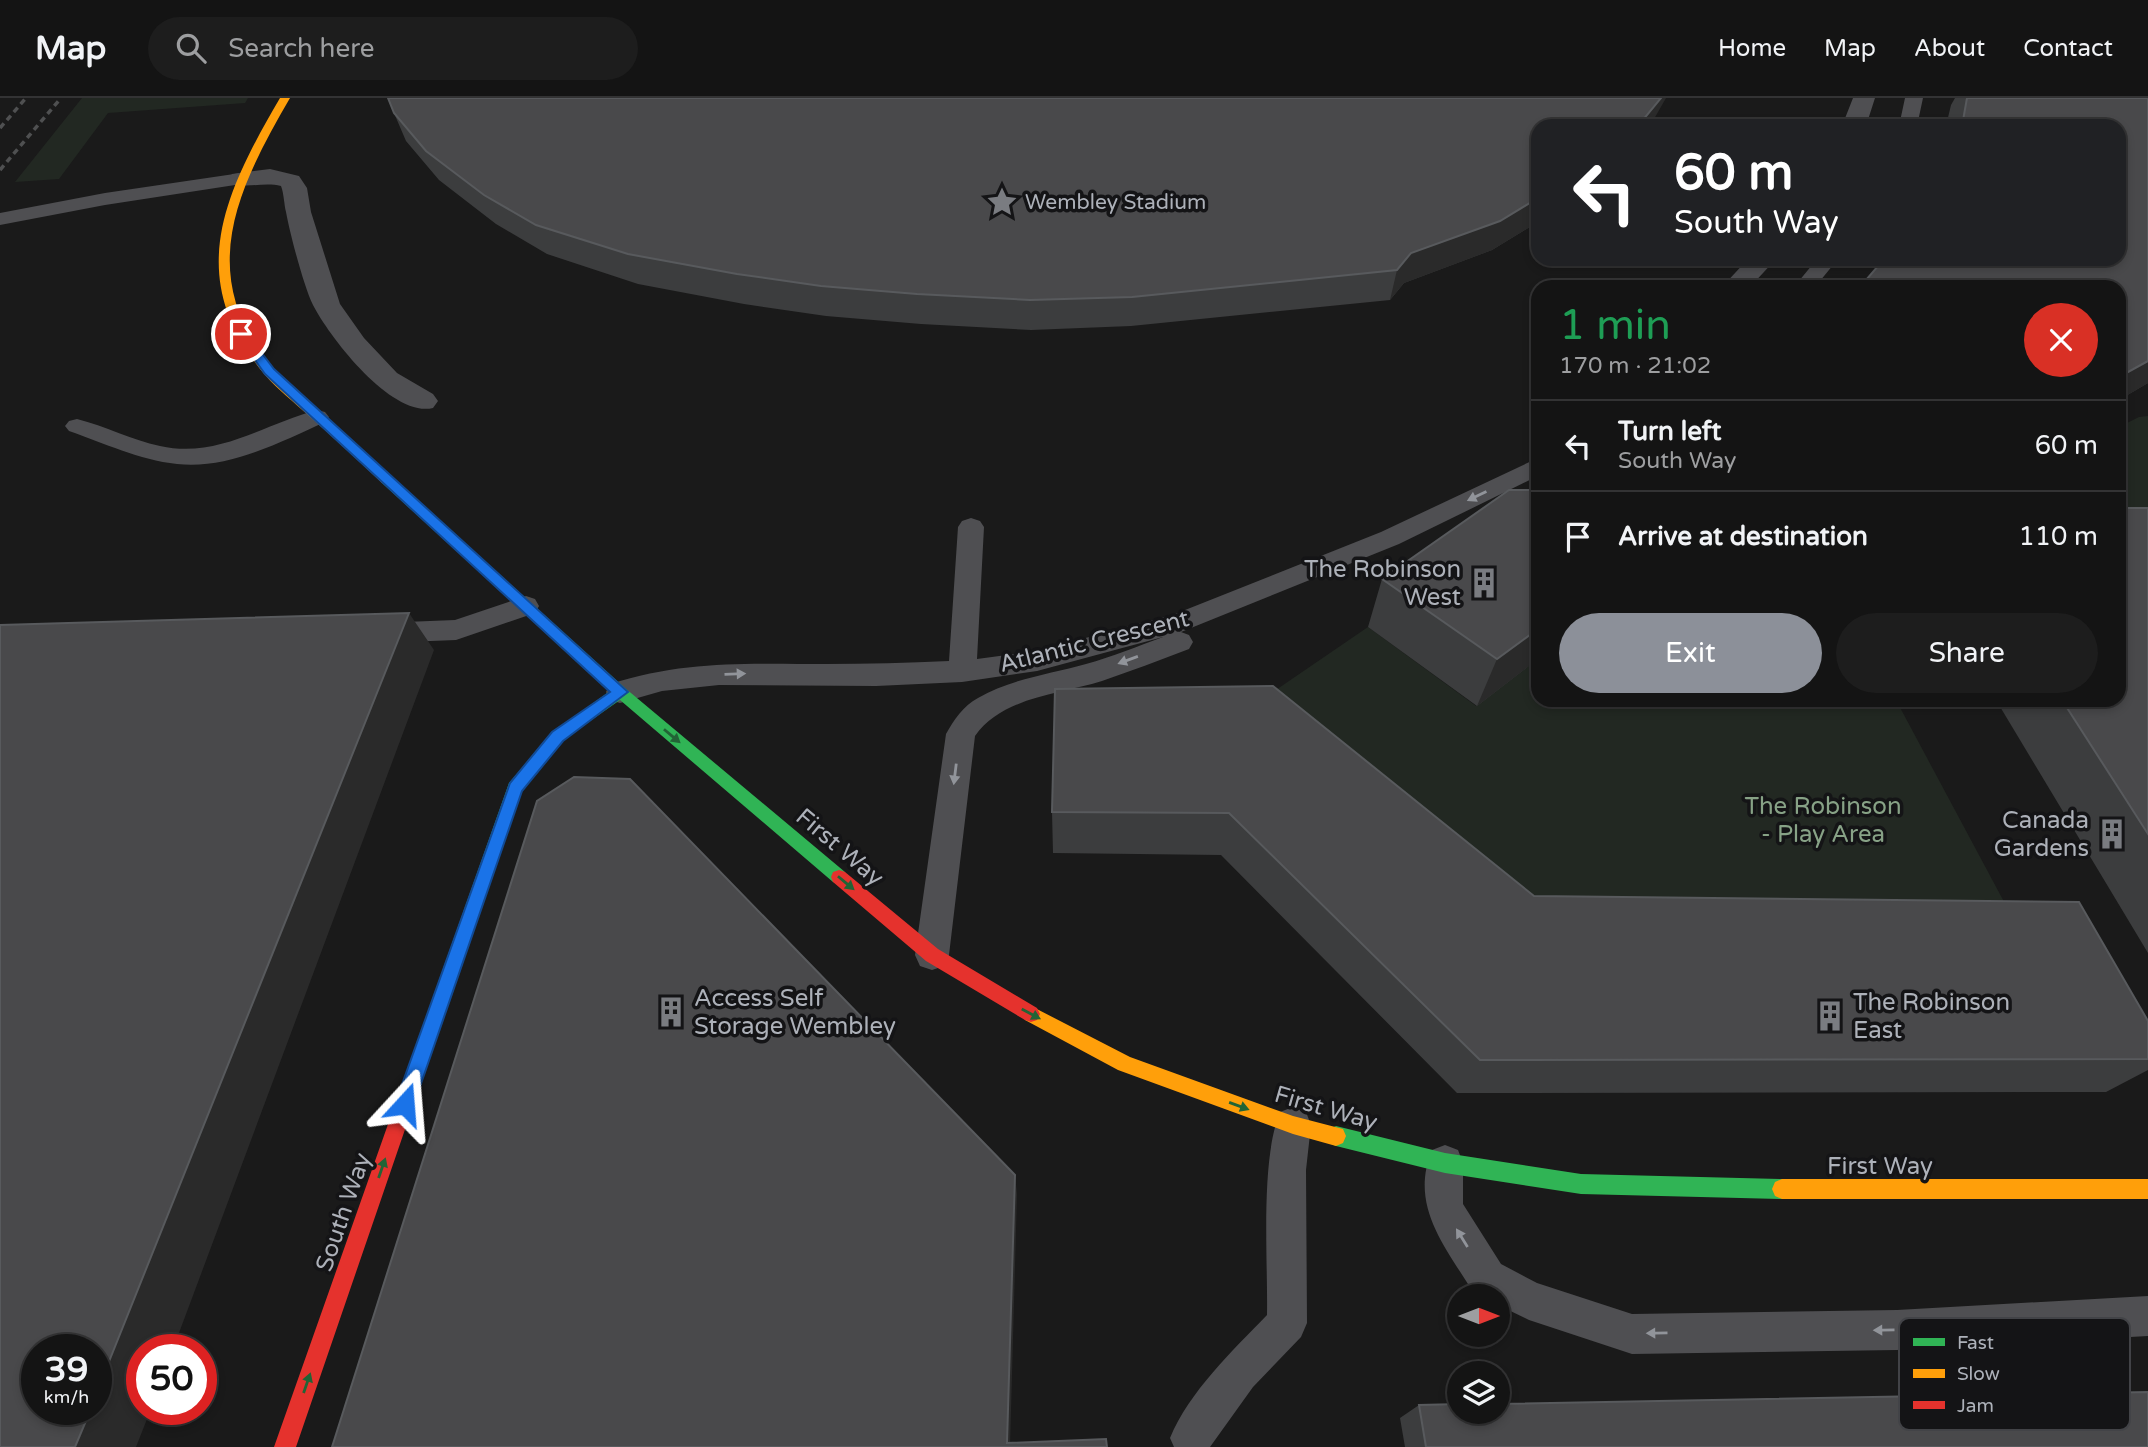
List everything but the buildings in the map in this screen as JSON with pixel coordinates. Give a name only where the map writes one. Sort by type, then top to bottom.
[{"type":"main road","points":[[285,98],[257,143],[230,213],[224,256],[226,299],[241,334],[269,372],[620,692]]},
{"type":"main road","name":"First Way","points":[[620,692],[932,955],[1010,1003],[1125,1063],[1293,1125],[1445,1163],[1581,1184],[1700,1189],[2148,1189]]},
{"type":"main road","name":"South Way","points":[[285,1447],[515,788],[558,736],[620,692]]},
{"type":"street","points":[[1856,119],[1864,98]]},
{"type":"street","points":[[241,179],[270,176],[290,181],[295,188],[298,212],[326,304],[354,344],[387,379],[423,401]]},
{"type":"street","points":[[1742,280],[1756,266]]},
{"type":"lane","points":[[1910,119],[1914,98]]},
{"type":"lane","points":[[6,218],[105,199],[241,179]]},
{"type":"lane","points":[[1810,280],[1822,266]]},
{"type":"lane","points":[[77,426],[163,455],[210,455],[265,440],[317,417]]},
{"type":"lane","name":"Atlantic Crescent","points":[[620,692],[662,680],[719,674],[876,675],[962,671],[1037,661],[1182,622],[1390,538],[1531,469]]},
{"type":"lane","points":[[962,671],[971,527]]},
{"type":"lane","points":[[932,955],[961,734],[972,718],[987,706],[1009,696],[1096,672],[1190,638],[1390,538]]},
{"type":"lane","points":[[359,634],[456,630],[526,606]]},
{"type":"lane","points":[[1191,1438],[1239,1373],[1287,1324],[1287,1170],[1293,1125]]},
{"type":"lane","points":[[1445,1163],[1444,1208],[1487,1278],[1529,1300],[1632,1334],[1899,1330]]},
{"type":"lane","points":[[2112,1318],[2148,1316]]},
{"type":"green space","points":[[82,98],[248,98],[245,103],[108,113],[59,179],[15,182]]},
{"type":"green space","points":[[2148,416],[2148,510],[2126,510],[2126,424]]},
{"type":"green space","name":"The Robinson - Play Area","points":[[1368,627],[1476,706],[1531,664],[1531,707],[1900,707],[2025,941],[1482,935],[1216,731]]},
{"type":"railway","points":[[0,128],[26,98]]},
{"type":"railway","points":[[0,170],[61,98]]},
{"type":"traffic: fast","points":[[387,480],[620,692],[839,877]]},
{"type":"traffic: fast","points":[[425,1045],[515,788],[558,736],[620,692]]},
{"type":"traffic: fast","points":[[1336,1136],[1445,1163],[1581,1184],[1782,1189]]},
{"type":"traffic: slow","points":[[285,98],[265,132],[234,200],[226,235],[224,269],[229,303],[244,338],[269,372],[387,480]]},
{"type":"traffic: slow","points":[[1031,1014],[1125,1064],[1293,1125],[1336,1136]]},
{"type":"traffic: slow","points":[[1782,1189],[2148,1189]]},
{"type":"traffic: jam","points":[[839,877],[932,955],[1031,1014]]},
{"type":"traffic: jam","points":[[285,1447],[425,1045]]},
{"type":"place","name":"Wembley Stadium","points":[[1002,202]]},
{"type":"place","name":"The Robinson West","points":[[1484,583]]},
{"type":"place","name":"Canada Gardens","points":[[2112,834]]},
{"type":"place","name":"Access Self Storage Wembley","points":[[671,1012]]},
{"type":"place","name":"The Robinson East","points":[[1830,1016]]},
{"type":"route","points":[[241,334],[269,372],[620,692],[558,736],[515,788],[405,1104]]}]
